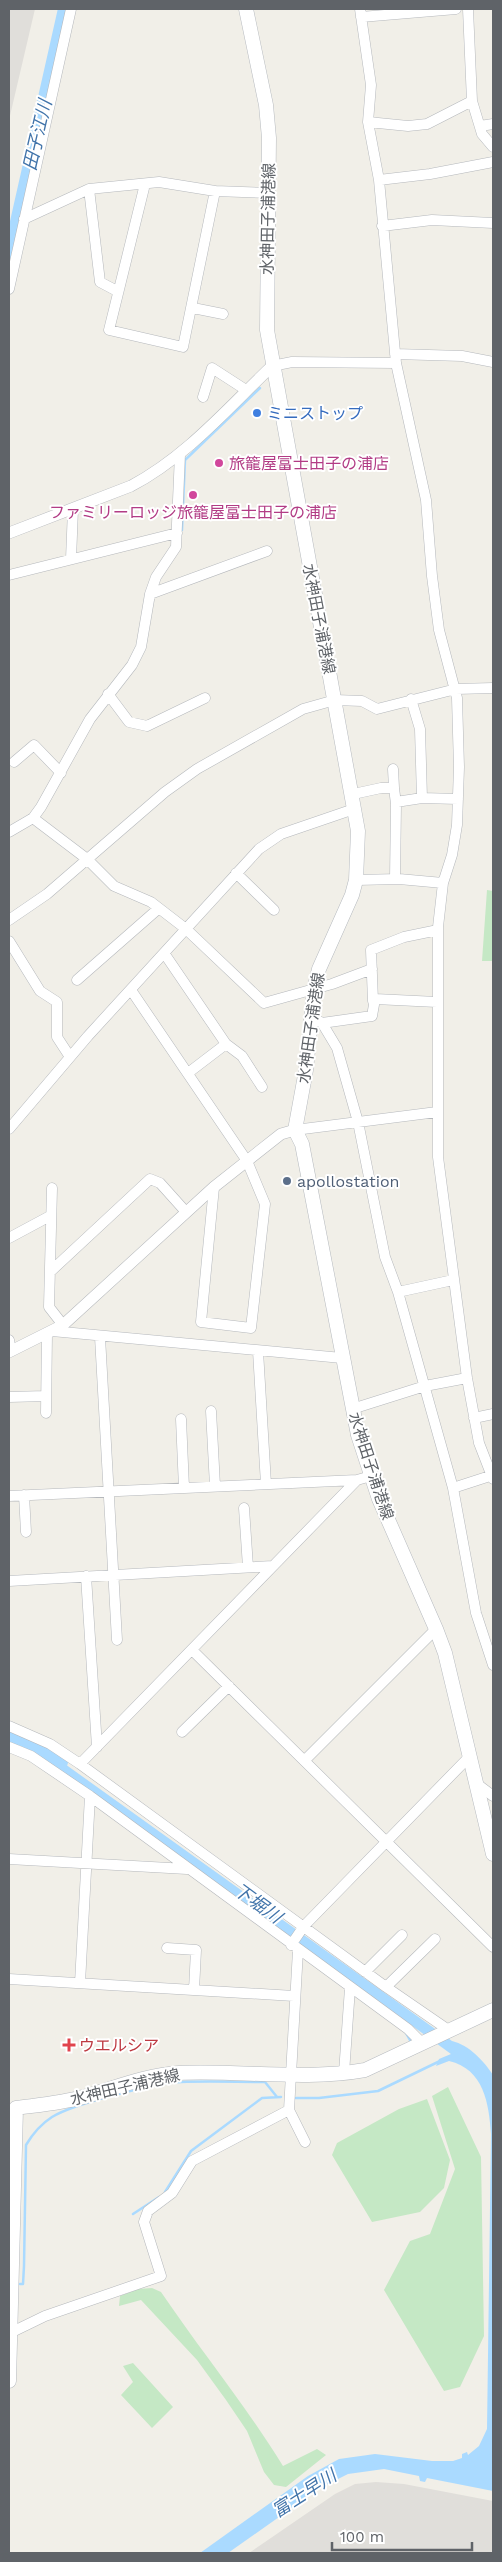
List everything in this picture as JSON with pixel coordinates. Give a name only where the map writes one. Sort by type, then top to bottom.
[{"type":"main road","name":"水神田子浦港線","points":[[246,9],[266,105],[270,193],[266,311],[272,366],[358,831],[356,880],[352,895],[319,969],[314,987],[317,1020],[294,1130],[302,1144],[352,1409],[371,1476],[444,1652],[493,1854]]},
{"type":"main road","name":"水神田子浦港線","points":[[9,2381],[12,2108],[82,2097],[163,2075],[179,2073],[344,2073],[380,2065],[493,2010]]},
{"type":"street","points":[[9,290],[71,9]]},
{"type":"street","points":[[453,1488],[493,1476],[479,1443],[467,1378],[438,1157],[438,930],[443,882],[456,833],[458,799],[456,688],[439,630],[432,576],[426,500],[396,359],[379,180],[368,122],[371,85],[361,13],[456,9]]},
{"type":"street","points":[[468,9],[472,101],[482,134],[493,147]]},
{"type":"street","points":[[368,122],[408,126],[427,124],[472,101]]},
{"type":"street","points":[[480,126],[493,124]]},
{"type":"street","points":[[379,180],[430,174],[493,162]]},
{"type":"street","points":[[24,219],[89,189],[160,182],[215,191],[270,193]]},
{"type":"street","points":[[145,184],[117,291],[109,330],[183,347],[215,191]]},
{"type":"street","points":[[89,189],[100,282],[117,291]]},
{"type":"street","points":[[382,226],[432,220],[493,223]]},
{"type":"street","points":[[192,308],[223,314]]},
{"type":"street","points":[[9,533],[131,486],[180,454],[272,366],[292,362],[462,356],[493,362]]},
{"type":"street","points":[[203,398],[212,368],[246,390]]},
{"type":"street","points":[[9,832],[33,818],[61,773],[90,719],[132,665],[141,647],[150,594],[156,577],[176,547],[180,454]]},
{"type":"street","points":[[71,559],[73,509]]},
{"type":"street","points":[[9,575],[176,533]]},
{"type":"street","points":[[150,594],[267,551]]},
{"type":"street","points":[[9,920],[46,894],[165,792],[197,769],[303,709],[335,700],[362,701],[377,709],[456,688],[493,688]]},
{"type":"street","points":[[108,694],[129,722],[147,726],[205,698]]},
{"type":"street","points":[[411,699],[420,729],[422,798]]},
{"type":"street","points":[[14,762],[34,745],[61,773]]},
{"type":"street","points":[[393,769],[396,802],[395,879]]},
{"type":"street","points":[[358,793],[381,788],[394,788]]},
{"type":"street","points":[[396,802],[422,798],[458,799]]},
{"type":"street","points":[[9,1129],[70,1057],[259,850],[282,834],[354,810]]},
{"type":"street","points":[[33,818],[87,859],[114,886],[151,902],[186,929],[264,1003],[314,987],[332,984],[372,969]]},
{"type":"street","points":[[236,873],[274,910]]},
{"type":"street","points":[[356,880],[395,879],[443,882]]},
{"type":"street","points":[[77,980],[158,909]]},
{"type":"street","points":[[317,1020],[372,1016],[371,950],[404,937],[438,930]]},
{"type":"street","points":[[9,941],[40,991],[57,1002],[57,1037],[70,1057]]},
{"type":"street","points":[[164,953],[226,1044],[242,1056],[262,1087]]},
{"type":"street","points":[[131,990],[248,1161],[265,1204],[251,1328],[202,1322],[214,1187]]},
{"type":"street","points":[[373,1001],[437,1002]]},
{"type":"street","points":[[317,1020],[337,1048],[358,1122],[385,1257],[398,1292],[453,1488],[476,1613],[493,1665]]},
{"type":"street","points":[[188,1073],[226,1044]]},
{"type":"street","points":[[10,1348],[63,1325],[214,1187],[281,1134],[294,1130],[437,1112]]},
{"type":"street","points":[[50,1272],[150,1179],[160,1183],[186,1212]]},
{"type":"street","points":[[52,1188],[48,1307],[63,1325]]},
{"type":"street","points":[[9,1238],[50,1216]]},
{"type":"street","points":[[398,1292],[454,1280]]},
{"type":"street","points":[[49,1332],[342,1358]]},
{"type":"street","points":[[46,1413],[49,1332]]},
{"type":"street","points":[[100,1337],[117,1640]]},
{"type":"street","points":[[258,1352],[266,1484]]},
{"type":"street","points":[[352,1409],[425,1386],[467,1378]]},
{"type":"street","points":[[9,1397],[46,1396]]},
{"type":"street","points":[[211,1411],[215,1486]]},
{"type":"street","points":[[474,1418],[493,1414]]},
{"type":"street","points":[[181,1418],[184,1488]]},
{"type":"street","points":[[9,1496],[357,1480],[371,1476]]},
{"type":"street","points":[[80,1764],[357,1480]]},
{"type":"street","points":[[24,1495],[26,1532]]},
{"type":"street","points":[[244,1508],[248,1568]]},
{"type":"street","points":[[9,1581],[273,1566]]},
{"type":"street","points":[[86,1576],[97,1747]]},
{"type":"street","points":[[305,1760],[436,1629]]},
{"type":"street","points":[[192,1650],[493,1947]]},
{"type":"street","points":[[182,1732],[229,1686]]},
{"type":"street","points":[[9,1726],[50,1744],[80,1764],[448,2032]]},
{"type":"street","points":[[9,1747],[31,1756],[90,1796],[426,2043]]},
{"type":"street","points":[[305,2142],[289,2110],[295,1947],[304,1926],[470,1756]]},
{"type":"street","points":[[477,1784],[493,1796]]},
{"type":"street","points":[[80,1983],[90,1796]]},
{"type":"street","points":[[9,1859],[188,1869]]},
{"type":"street","points":[[365,1972],[402,1935]]},
{"type":"street","points":[[386,1987],[435,1938]]},
{"type":"street","points":[[167,1948],[196,1950],[194,1990]]},
{"type":"street","points":[[9,1979],[294,1996]]},
{"type":"street","points":[[344,2073],[350,1988]]},
{"type":"street","points":[[10,2333],[45,2316],[161,2276],[144,2222],[148,2211],[172,2193],[192,2161],[289,2110]]},
{"type":"shaded area","points":[[9,9],[35,9],[9,120]]},
{"type":"shaded area","points":[[376,2482],[404,2484],[493,2501],[493,2553],[249,2553],[335,2494],[355,2484]]},
{"type":"green space","points":[[487,890],[493,891],[493,961],[482,961]]},
{"type":"green space","points":[[448,2087],[481,2157],[484,2336],[460,2387],[444,2391],[384,2290],[410,2241],[430,2234],[455,2169],[432,2096]]},
{"type":"green space","points":[[427,2099],[450,2160],[444,2188],[420,2212],[372,2222],[332,2155],[337,2143],[399,2109]]},
{"type":"green space","points":[[152,2288],[161,2292],[254,2422],[283,2466],[317,2449],[326,2455],[286,2487],[274,2485],[264,2472],[247,2431],[197,2360],[141,2300],[119,2306],[120,2296],[138,2289]]},
{"type":"green space","points":[[133,2363],[173,2407],[152,2428],[121,2395],[133,2382],[123,2366]]},
{"type":"water","name":"富士早川","points":[[44,1749],[452,2041],[470,2050],[481,2059],[493,2075],[493,2491],[427,2478],[425,2482],[420,2481],[419,2476],[384,2469],[348,2474],[320,2488],[228,2553],[200,2553],[308,2476],[339,2459],[375,2454],[432,2461],[453,2461],[462,2458],[462,2454],[467,2452],[468,2455],[479,2446],[487,2429],[491,2134],[489,2111],[482,2089],[470,2072],[461,2065],[449,2061],[436,2066],[439,2059],[451,2054],[41,1756]]},
{"type":"waterway","name":"田子江川","points":[[9,262],[66,9]]},
{"type":"waterway","points":[[182,530],[185,460],[260,388]]},
{"type":"waterway","name":"下堀川","points":[[9,1734],[25,1739],[60,1762]]},
{"type":"waterway","points":[[406,2033],[411,2042],[409,2043]]},
{"type":"waterway","points":[[296,2098],[319,2098],[378,2091],[440,2061]]},
{"type":"waterway","points":[[20,2284],[23,2284],[24,2266],[26,2145],[37,2130],[52,2117],[95,2100],[169,2083],[265,2082],[277,2097]]},
{"type":"waterway","points":[[165,2192],[191,2151],[262,2098],[281,2097]]},
{"type":"waterway","points":[[133,2214],[159,2197]]},
{"type":"place","name":"ミニストップ","points":[[257,413]]},
{"type":"place","name":"旅籠屋富士田子の浦店","points":[[219,463]]},
{"type":"place","name":"ファミリーロッジ旅籠屋富士田子の浦店","points":[[193,495]]},
{"type":"place","name":"apollostation","points":[[287,1181]]},
{"type":"place","name":"ウエルシア","points":[[69,2045]]}]
